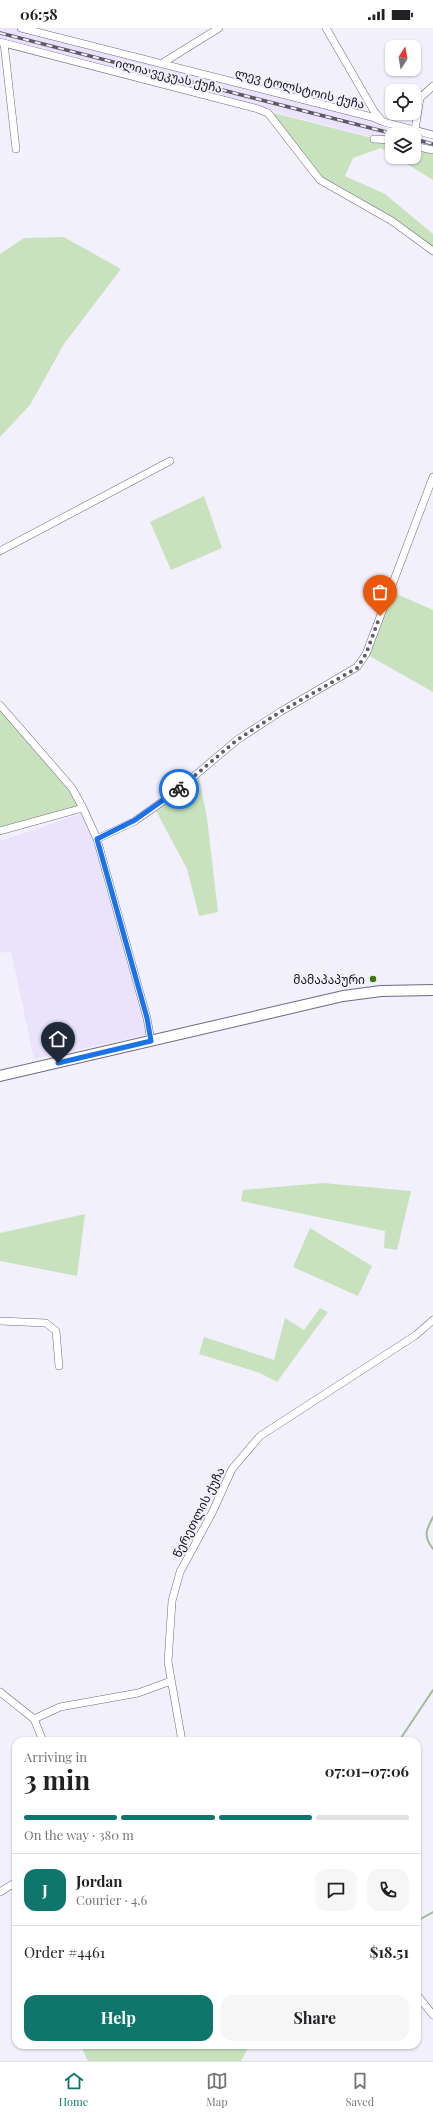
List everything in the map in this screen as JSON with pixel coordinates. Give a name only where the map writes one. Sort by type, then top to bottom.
[{"type":"main road","points":[[0,1076],[343,996],[381,991],[433,990]]},
{"type":"street","name":"ლევ ტოლსტოის ქუჩა","points":[[21,28],[372,117],[407,128]]},
{"type":"street","points":[[161,64],[219,28]]},
{"type":"street","points":[[326,28],[374,110],[384,122]]},
{"type":"street","points":[[2,43],[16,149]]},
{"type":"street","name":"ილია ვეკუას ქუჩა","points":[[2,43],[258,109],[268,113],[320,180],[392,221],[433,251]]},
{"type":"street","points":[[415,128],[420,98],[433,86]]},
{"type":"street","name":"ლევ ტოლსტოის ქუჩა","points":[[421,132],[433,135]]},
{"type":"street","points":[[374,139],[385,140]]},
{"type":"street","points":[[421,147],[433,150]]},
{"type":"street","points":[[0,551],[170,461]]},
{"type":"street","points":[[97,839],[135,820],[173,794],[237,740],[280,712],[357,668],[366,654],[433,477]]},
{"type":"street","points":[[0,705],[72,788],[97,839],[147,1018],[151,1041]]},
{"type":"street","points":[[0,831],[83,808]]},
{"type":"street","name":"წერეთლის ქუჩა","points":[[181,1737],[168,1662],[172,1601],[180,1572],[212,1513],[232,1469],[260,1436],[416,1335],[433,1320]]},
{"type":"street","points":[[0,1321],[46,1323],[56,1331],[59,1366]]},
{"type":"street","points":[[34,1719],[60,1707],[138,1693],[171,1680]]},
{"type":"street","points":[[0,1692],[34,1719],[41,1737]]},
{"type":"street","points":[[0,1892],[12,1884]]},
{"type":"street","points":[[421,2000],[433,2015]]},
{"type":"shaded area","points":[[0,28],[21,28],[384,122],[386,128],[385,128],[385,140],[0,42]]},
{"type":"shaded area","points":[[81,814],[94,839],[143,1015],[146,1035],[34,1059],[11,951],[0,953],[0,841]]},
{"type":"green space","points":[[258,109],[385,141],[385,151],[381,148],[353,158],[345,176],[385,194],[433,234],[433,251],[406,230],[320,180],[274,119]]},
{"type":"green space","points":[[421,151],[433,154],[433,180],[407,164],[421,164]]},
{"type":"green space","points":[[64,237],[121,269],[64,344],[30,405],[0,437],[0,254],[24,238]]},
{"type":"green space","points":[[204,496],[222,548],[171,570],[150,522]]},
{"type":"green space","points":[[390,591],[433,610],[433,692],[366,654]]},
{"type":"green space","points":[[0,705],[72,788],[83,808],[0,831]]},
{"type":"green space","points":[[198,773],[207,818],[218,912],[199,916],[187,869],[154,807]]},
{"type":"green space","points":[[323,1183],[411,1191],[397,1250],[384,1248],[385,1231],[241,1201],[243,1190]]},
{"type":"green space","points":[[85,1214],[77,1276],[0,1261],[0,1233]]},
{"type":"green space","points":[[310,1228],[372,1266],[358,1296],[293,1267]]},
{"type":"green space","points":[[320,1308],[328,1312],[277,1382],[260,1373],[199,1354],[204,1337],[274,1360],[285,1318],[304,1330]]},
{"type":"green space","points":[[82,2049],[248,2049],[241,2061],[88,2061]]},
{"type":"waterway","points":[[433,1517],[427,1529],[427,1537],[433,1549]]},
{"type":"waterway","points":[[402,1737],[433,1690]]},
{"type":"waterway","points":[[421,1919],[433,1912]]},
{"type":"railway","points":[[0,33],[385,132]]},
{"type":"railway","points":[[421,141],[433,144]]},
{"type":"way so far","points":[[179,789],[237,740],[280,712],[357,668],[366,654],[380,616]]},
{"type":"place","name":"მამაპაპური","points":[[373,979]]},
{"type":"route","points":[[58,1063],[151,1041],[147,1018],[97,839],[135,820],[179,789]]}]
